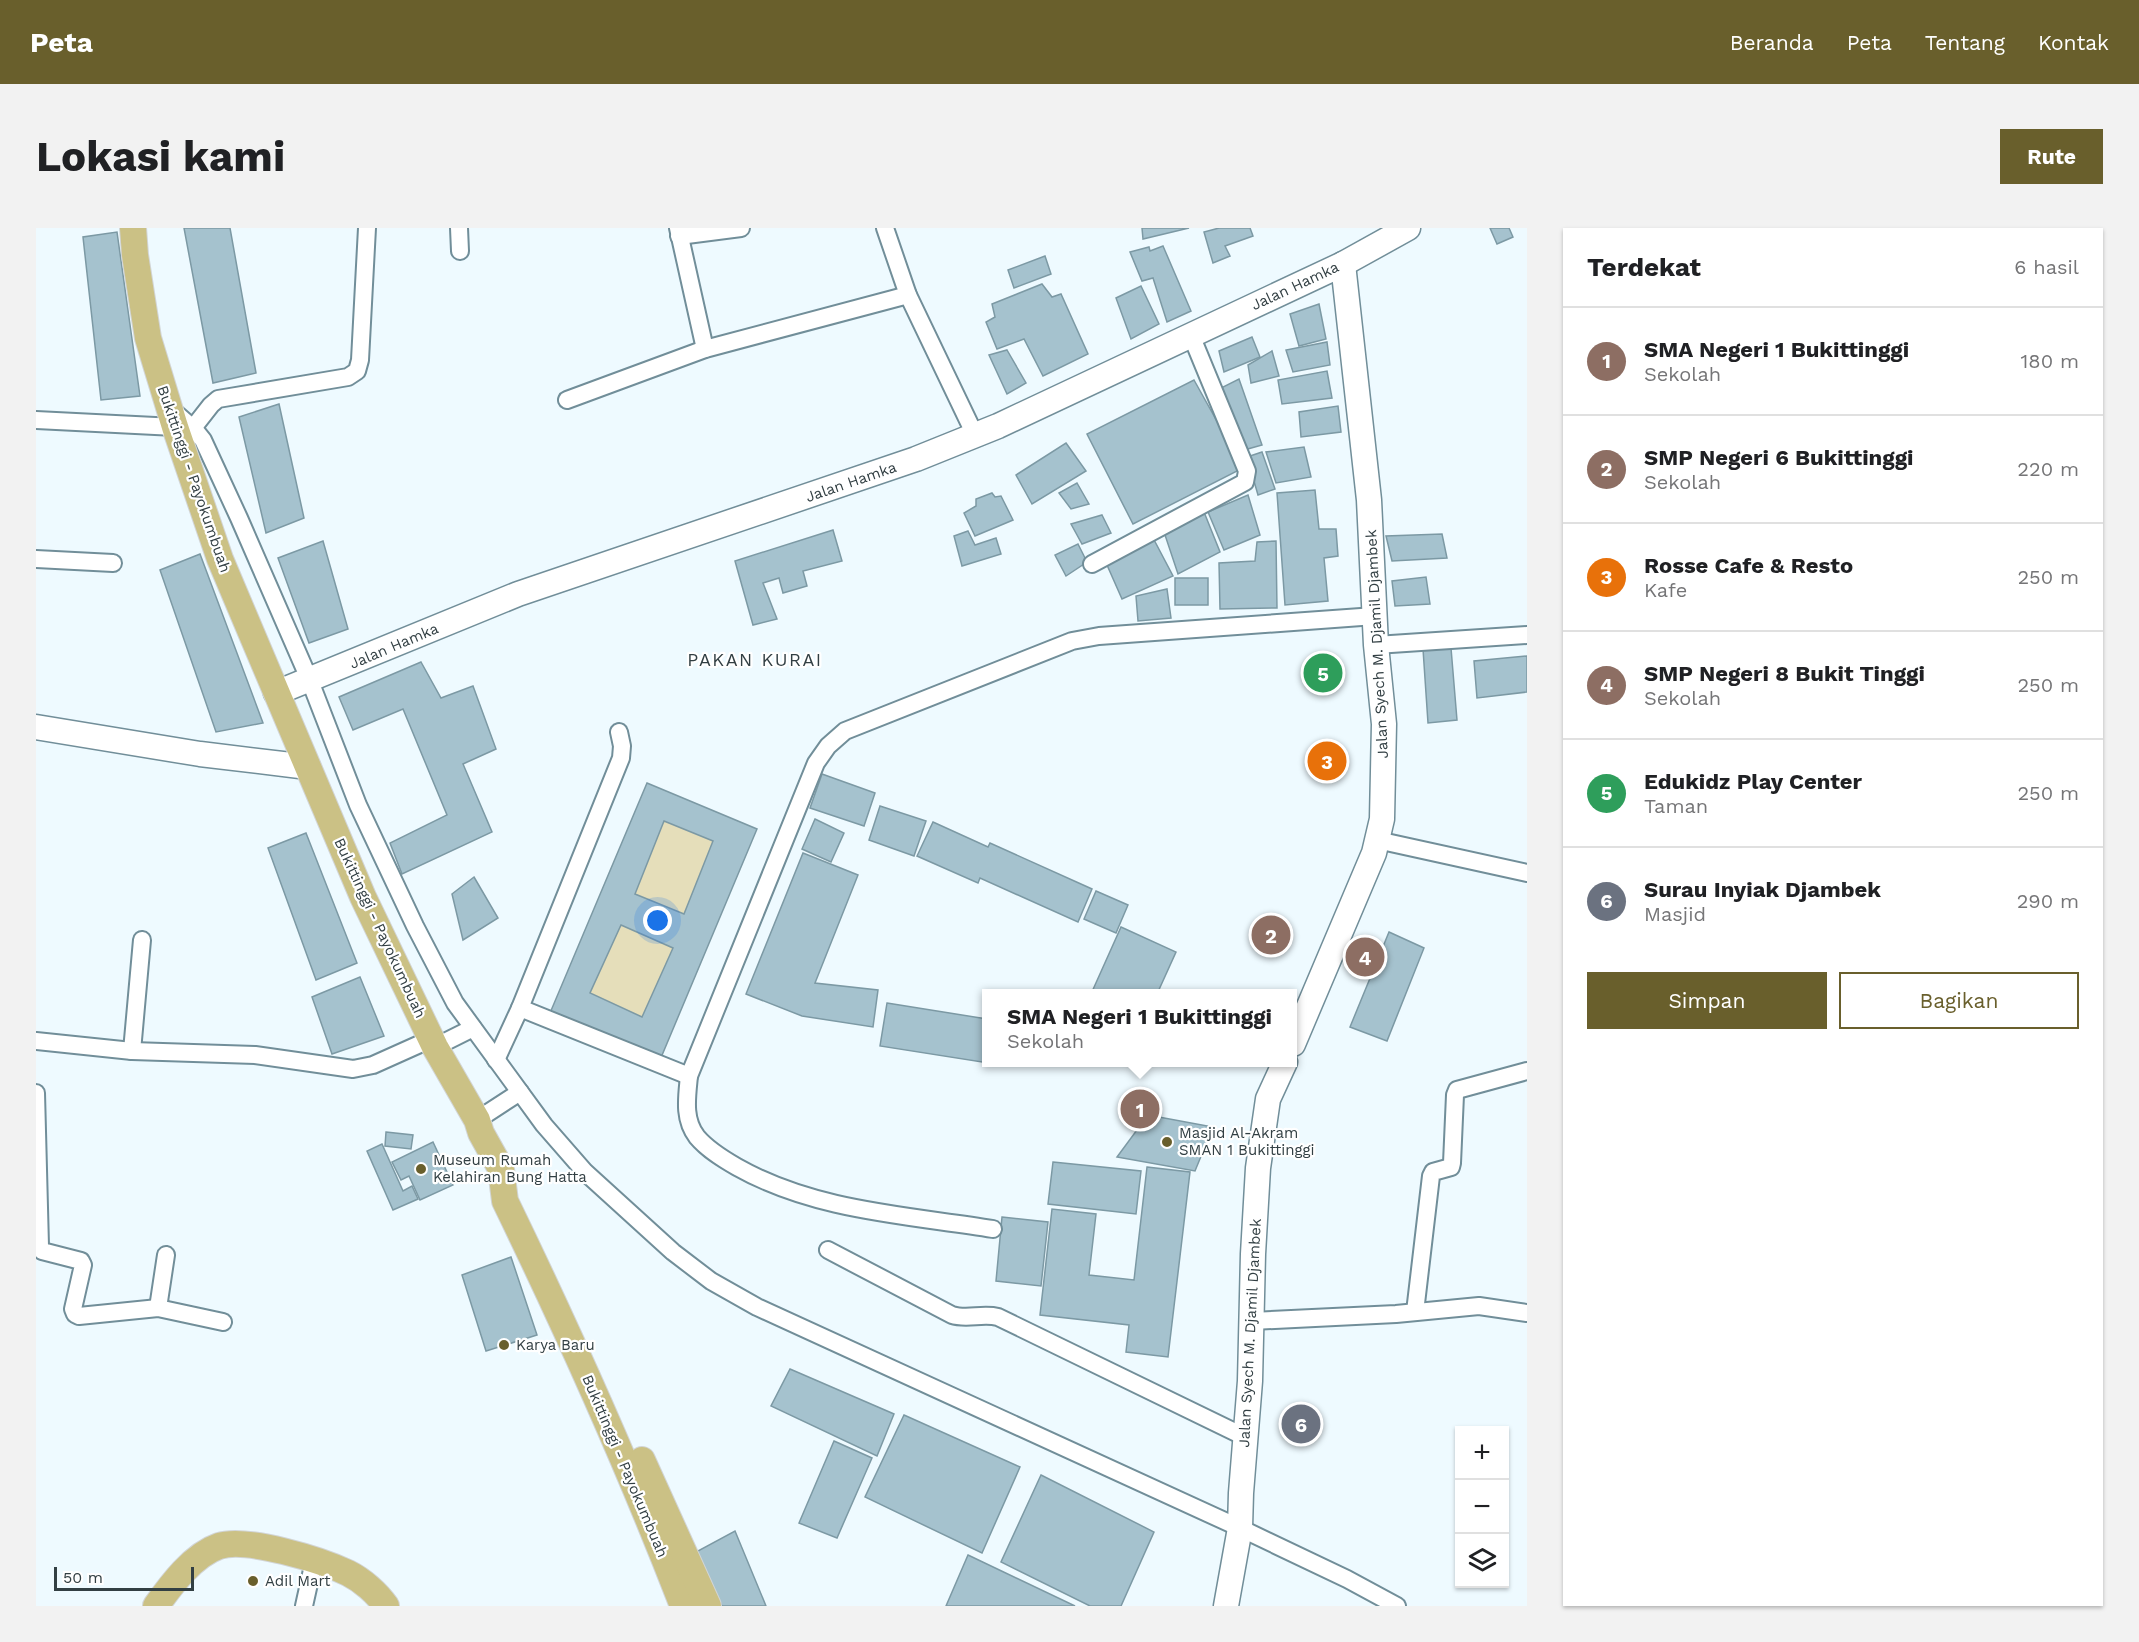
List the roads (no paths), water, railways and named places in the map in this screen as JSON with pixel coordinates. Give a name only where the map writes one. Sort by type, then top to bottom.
[{"type":"main road","name":"Bukittinggi - Payokumbuah","points":[[133,228],[148,338],[179,421],[220,559],[363,897],[433,1043],[477,1120],[481,1133],[501,1169],[505,1201],[592,1389],[684,1606]]},
{"type":"main road","points":[[501,1169],[521,1197],[708,1606]]},
{"type":"main road","points":[[156,1606],[197,1559],[219,1546],[256,1544],[314,1561],[348,1574],[378,1595],[386,1606]]},
{"type":"street","points":[[36,420],[179,421],[218,399],[348,377],[357,372],[360,360],[367,228]]},
{"type":"street","points":[[459,228],[460,251]]},
{"type":"street","points":[[705,349],[678,232],[741,228]]},
{"type":"street","points":[[885,228],[908,296],[975,435]]},
{"type":"street","name":"Jalan Hamka","points":[[276,693],[518,594],[916,459],[975,435],[1343,264],[1408,228]]},
{"type":"street","name":"Jalan Syech M. Djamil Djambek","points":[[1297,1035],[1354,902],[1377,840],[1382,819],[1384,724],[1376,645],[1369,500],[1343,264]]},
{"type":"street","points":[[567,400],[705,349],[908,296]]},
{"type":"street","points":[[1092,564],[1247,479],[1247,471],[1191,334]]},
{"type":"street","points":[[179,421],[202,440],[239,518],[310,681],[358,805],[415,926],[455,1003],[544,1125],[585,1172],[673,1252],[711,1281],[757,1307],[1240,1528],[1347,1579],[1397,1606]]},
{"type":"street","points":[[36,559],[113,563]]},
{"type":"street","points":[[993,1229],[825,1203],[790,1192],[755,1177],[719,1157],[696,1136],[685,1109],[689,1076],[816,763],[828,746],[845,731],[1072,641],[1375,615]]},
{"type":"street","points":[[1376,645],[1527,635]]},
{"type":"street","points":[[36,727],[200,754],[308,766]]},
{"type":"street","points":[[496,1060],[520,1008],[621,758],[620,732]]},
{"type":"street","points":[[1377,840],[1527,873]]},
{"type":"street","points":[[132,1051],[142,940]]},
{"type":"street","points":[[520,1008],[689,1076]]},
{"type":"street","points":[[36,1041],[132,1051],[255,1055],[353,1069],[373,1065],[473,1028]]},
{"type":"street","name":"Jalan Syech M. Djamil Djambek","points":[[1226,1606],[1240,1528],[1240,1493],[1252,1321],[1253,1254],[1262,1135],[1268,1099],[1283,1067]]},
{"type":"street","points":[[1415,1312],[1430,1180],[1433,1172],[1451,1167],[1454,1101],[1462,1089],[1527,1071]]},
{"type":"street","points":[[477,1120],[520,1092]]},
{"type":"street","points":[[36,1093],[40,1246],[42,1251],[81,1261],[83,1265],[72,1309],[75,1314],[79,1316],[158,1308],[223,1322]]},
{"type":"street","points":[[828,1250],[952,1315],[964,1318],[984,1315],[998,1317],[1245,1437]]},
{"type":"street","points":[[158,1308],[166,1255]]},
{"type":"street","points":[[1252,1321],[1479,1306],[1527,1313]]},
{"type":"street","points":[[304,1606],[314,1561]]},
{"type":"place","name":"Edukidz Play Center","points":[[1323,673]]},
{"type":"place","name":"Rosse Cafe & Resto","points":[[1327,761]]},
{"type":"place","name":"SMP Negeri 6 Bukittinggi","points":[[1271,935]]},
{"type":"place","name":"SMP Negeri 8 Bukit Tinggi","points":[[1365,957]]},
{"type":"place","name":"SMA Negeri 1 Bukittinggi","points":[[1140,1109]]},
{"type":"place","name":"Masjid Al-Akram SMAN 1 Bukittinggi","points":[[1167,1142]]},
{"type":"place","name":"Museum Rumah Kelahiran Bung Hatta","points":[[421,1169]]},
{"type":"place","name":"Karya Baru","points":[[504,1345]]},
{"type":"place","name":"Surau Inyiak Djambek","points":[[1301,1424]]},
{"type":"place","name":"Adil Mart","points":[[253,1581]]},
{"type":"district","name":"PAKAN KURAI","points":[[755,660]]}]
